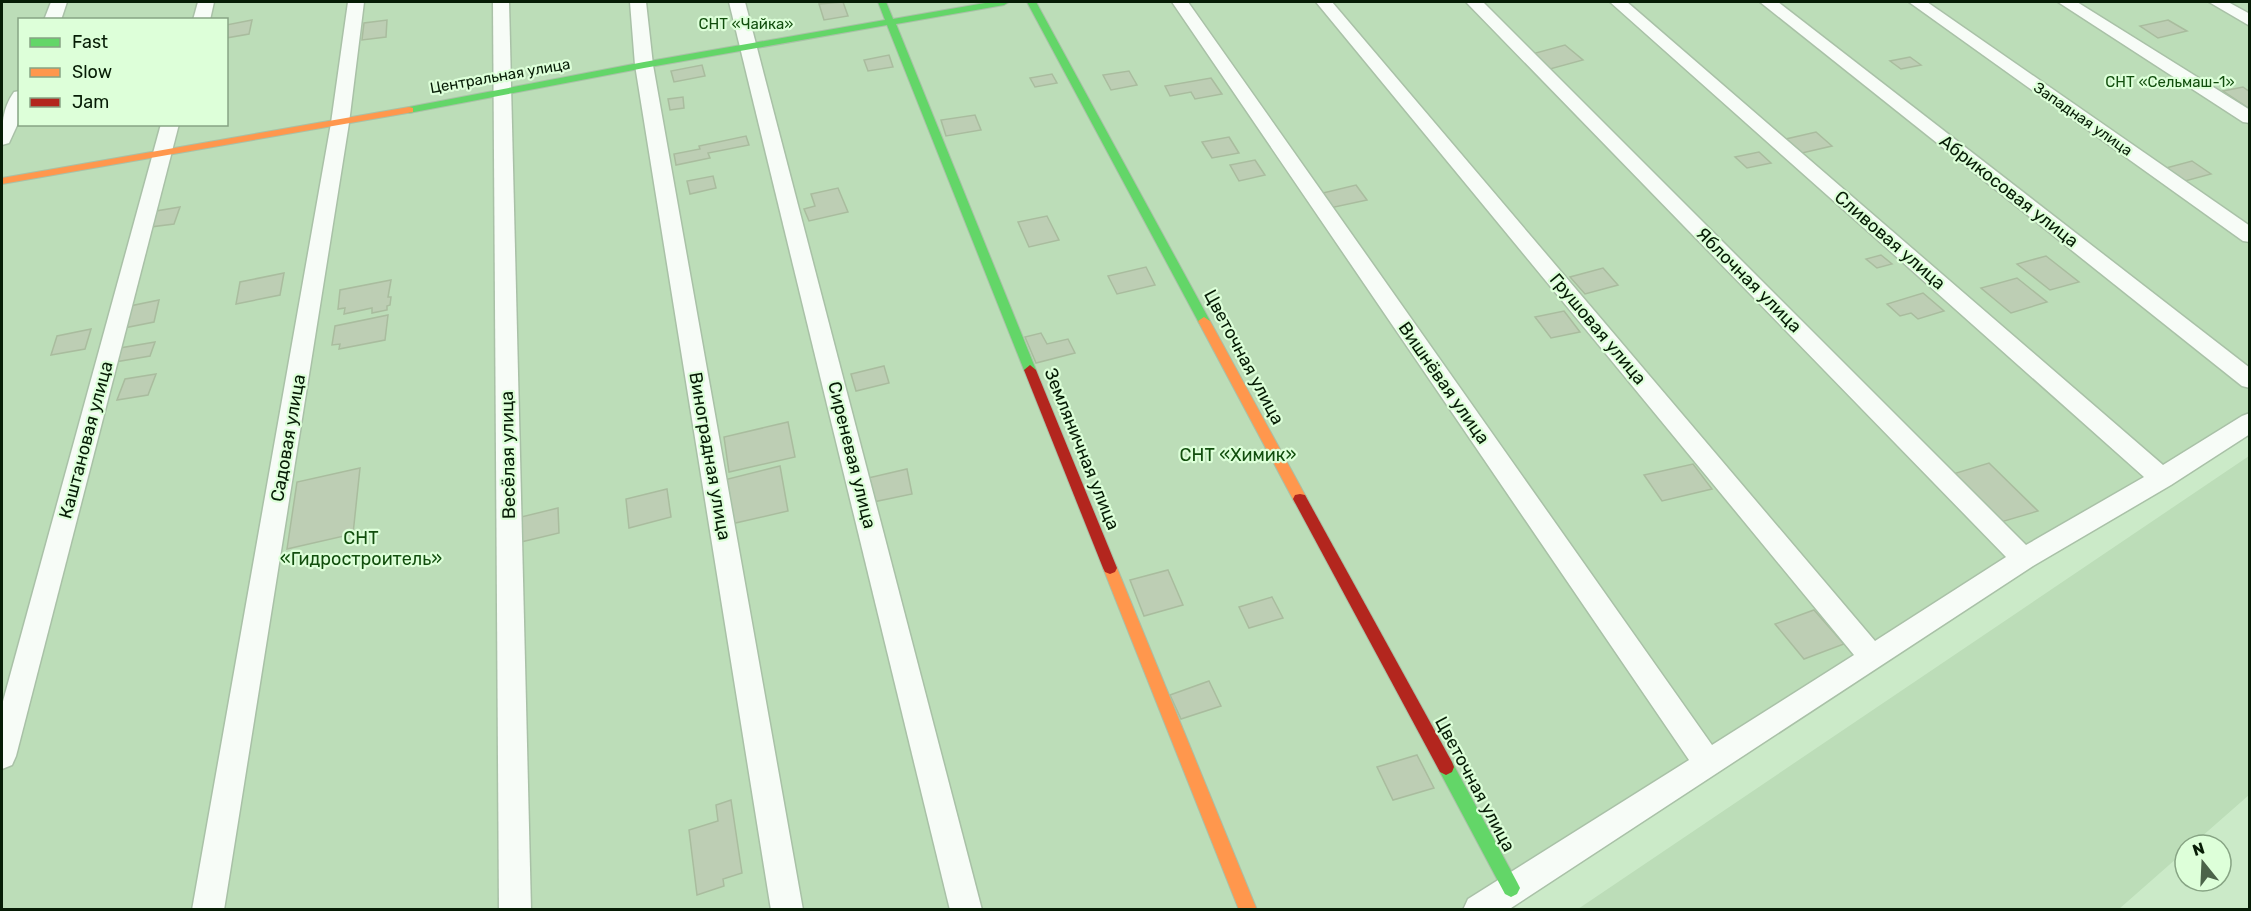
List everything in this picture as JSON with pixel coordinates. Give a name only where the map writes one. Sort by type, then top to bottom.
[{"type":"street","points":[[53,18],[59,2]]},
{"type":"street","points":[[202,18],[206,2]]},
{"type":"street","name":"Садовая улица","points":[[208,909],[340,123],[356,2]]},
{"type":"street","name":"Весёлая улица","points":[[501,2],[515,909]]},
{"type":"street","name":"Виноградная улица","points":[[638,2],[645,65],[787,909]]},
{"type":"street","name":"Сиреневая улица","points":[[737,2],[966,909]]},
{"type":"street","name":"Земляничная улица","points":[[882,2],[1248,909]]},
{"type":"street","name":"Центральная улица","points":[[2,181],[340,123],[645,65],[1004,2]]},
{"type":"street","name":"Цветочная улица","points":[[1031,2],[1511,888]]},
{"type":"street","name":"Вишнёвая улица","points":[[1180,2],[1708,764]]},
{"type":"street","name":"Грушовая улица","points":[[1324,2],[1872,657]]},
{"type":"street","name":"Яблочная улица","points":[[1474,2],[2024,559]]},
{"type":"street","name":"Сливовая улица","points":[[1618,2],[2162,478]]},
{"type":"street","name":"Абрикосовая улица","points":[[1768,2],[2250,380]]},
{"type":"street","name":"Западная улица","points":[[1917,2],[2250,236]]},
{"type":"street","points":[[2066,2],[2250,118]]},
{"type":"street","points":[[2217,2],[2250,21]]},
{"type":"street","points":[[2,139],[18,101]]},
{"type":"street","name":"Каштановая улица","points":[[2,756],[170,126]]},
{"type":"street","points":[[1479,909],[2024,559],[2162,478],[2250,422]]},
{"type":"green space","name":"СНТ «Химик»","points":[[2,2],[2249,2],[2249,422],[1479,909],[2,910]]},
{"type":"green space","points":[[2249,456],[2249,795],[2206,833],[2173,833],[2173,862],[2119,909],[1578,909]]},
{"type":"building","points":[[843,2],[848,16],[824,20],[819,4]]},
{"type":"building","points":[[252,20],[249,34],[228,38],[228,25]]},
{"type":"building","points":[[387,20],[386,37],[362,40],[364,23]]},
{"type":"building","points":[[2168,20],[2187,31],[2158,38],[2140,26]]},
{"type":"building","points":[[1565,45],[1583,60],[1550,69],[1532,54]]},
{"type":"building","points":[[889,55],[893,67],[868,71],[864,60]]},
{"type":"building","points":[[1910,57],[1921,65],[1901,69],[1890,61]]},
{"type":"building","points":[[702,65],[705,76],[674,82],[671,71]]},
{"type":"building","points":[[1129,71],[1137,85],[1111,90],[1103,75]]},
{"type":"building","points":[[1052,74],[1057,83],[1035,87],[1030,78]]},
{"type":"building","points":[[1211,78],[1222,94],[1195,99],[1191,92],[1170,96],[1165,86]]},
{"type":"building","points":[[2243,87],[2250,92],[2250,109],[2223,91]]},
{"type":"building","points":[[683,97],[684,108],[670,110],[668,99]]},
{"type":"building","points":[[975,115],[981,130],[946,136],[941,120]]},
{"type":"building","points":[[1816,132],[1832,146],[1802,153],[1786,139]]},
{"type":"building","points":[[746,136],[749,145],[708,153],[710,158],[676,165],[674,154]]},
{"type":"building","points":[[1229,137],[1239,153],[1212,158],[1202,142]]},
{"type":"building","points":[[1759,152],[1771,163],[1747,168],[1735,157]]},
{"type":"building","points":[[1255,160],[1265,175],[1239,181],[1230,165]]},
{"type":"building","points":[[2192,161],[2211,174],[2185,181],[2166,168]]},
{"type":"building","points":[[713,176],[716,188],[690,194],[687,181]]},
{"type":"building","points":[[1356,185],[1367,200],[1330,208],[1319,194]]},
{"type":"building","points":[[838,188],[848,212],[809,221],[804,209],[815,206],[811,194]]},
{"type":"building","points":[[180,207],[174,224],[150,227],[156,211]]},
{"type":"building","points":[[1047,216],[1059,240],[1029,247],[1018,222]]},
{"type":"building","points":[[1881,255],[1892,264],[1877,268],[1866,259]]},
{"type":"building","points":[[2046,256],[2079,282],[2050,290],[2017,264]]},
{"type":"building","points":[[1146,267],[1155,285],[1117,294],[1108,276]]},
{"type":"building","points":[[1603,268],[1618,285],[1585,294],[1570,277]]},
{"type":"building","points":[[284,273],[280,295],[236,304],[240,282]]},
{"type":"building","points":[[2017,278],[2047,302],[2011,313],[1981,288]]},
{"type":"building","points":[[391,280],[388,297],[391,297],[390,305],[387,306],[387,310],[372,313],[372,308],[344,314],[345,308],[338,309],[340,290]]},
{"type":"building","points":[[1923,293],[1944,311],[1918,319],[1911,313],[1900,316],[1887,304]]},
{"type":"building","points":[[159,300],[154,322],[124,328],[130,306]]},
{"type":"building","points":[[1564,311],[1580,332],[1551,338],[1535,317]]},
{"type":"building","points":[[388,315],[385,340],[339,349],[340,344],[332,345],[335,326]]},
{"type":"building","points":[[91,329],[85,349],[51,355],[57,336]]},
{"type":"building","points":[[1041,333],[1047,344],[1068,339],[1075,353],[1036,363],[1025,337]]},
{"type":"building","points":[[155,342],[150,356],[115,362],[120,348]]},
{"type":"building","points":[[884,366],[889,383],[856,391],[851,374]]},
{"type":"building","points":[[156,374],[148,395],[117,400],[125,379]]},
{"type":"building","points":[[788,422],[795,457],[729,472],[724,437]]},
{"type":"building","points":[[1989,463],[2038,511],[2001,522],[1953,474]]},
{"type":"building","points":[[1693,464],[1712,489],[1662,501],[1644,475]]},
{"type":"building","points":[[780,466],[788,511],[731,524],[724,480]]},
{"type":"building","points":[[360,468],[353,534],[287,549],[297,482]]},
{"type":"building","points":[[907,469],[912,494],[873,502],[868,478]]},
{"type":"building","points":[[667,489],[671,517],[629,528],[626,499]]},
{"type":"building","points":[[558,508],[559,533],[521,542],[521,517]]},
{"type":"building","points":[[1168,570],[1183,605],[1144,616],[1130,580]]},
{"type":"building","points":[[1272,597],[1283,618],[1249,628],[1239,607]]},
{"type":"building","points":[[1814,610],[1844,644],[1804,659],[1775,624]]},
{"type":"building","points":[[1209,681],[1221,706],[1181,719],[1170,695]]},
{"type":"building","points":[[1417,755],[1434,788],[1393,800],[1377,767]]},
{"type":"building","points":[[731,800],[742,873],[723,879],[724,886],[697,895],[689,830],[718,821],[716,805]]},
{"type":"traffic: fast","points":[[882,2],[1030,370]]},
{"type":"traffic: fast","points":[[409,110],[644,65],[1004,2]]},
{"type":"traffic: fast","points":[[1031,2],[1204,321]]},
{"type":"traffic: fast","points":[[1446,767],[1511,888]]},
{"type":"traffic: slow","points":[[2,181],[409,110]]},
{"type":"traffic: slow","points":[[1204,321],[1300,499]]},
{"type":"traffic: slow","points":[[1110,568],[1248,910]]},
{"type":"traffic: jam","points":[[1030,370],[1110,568]]},
{"type":"traffic: jam","points":[[1300,499],[1446,767]]},
{"type":"park label","name":"СНТ «Чайка»","points":[[746,24]]},
{"type":"park label","name":"СНТ «Сельмаш-1»","points":[[2170,82]]},
{"type":"park label","name":"СНТ «Гидростроитель»","points":[[361,548]]}]
